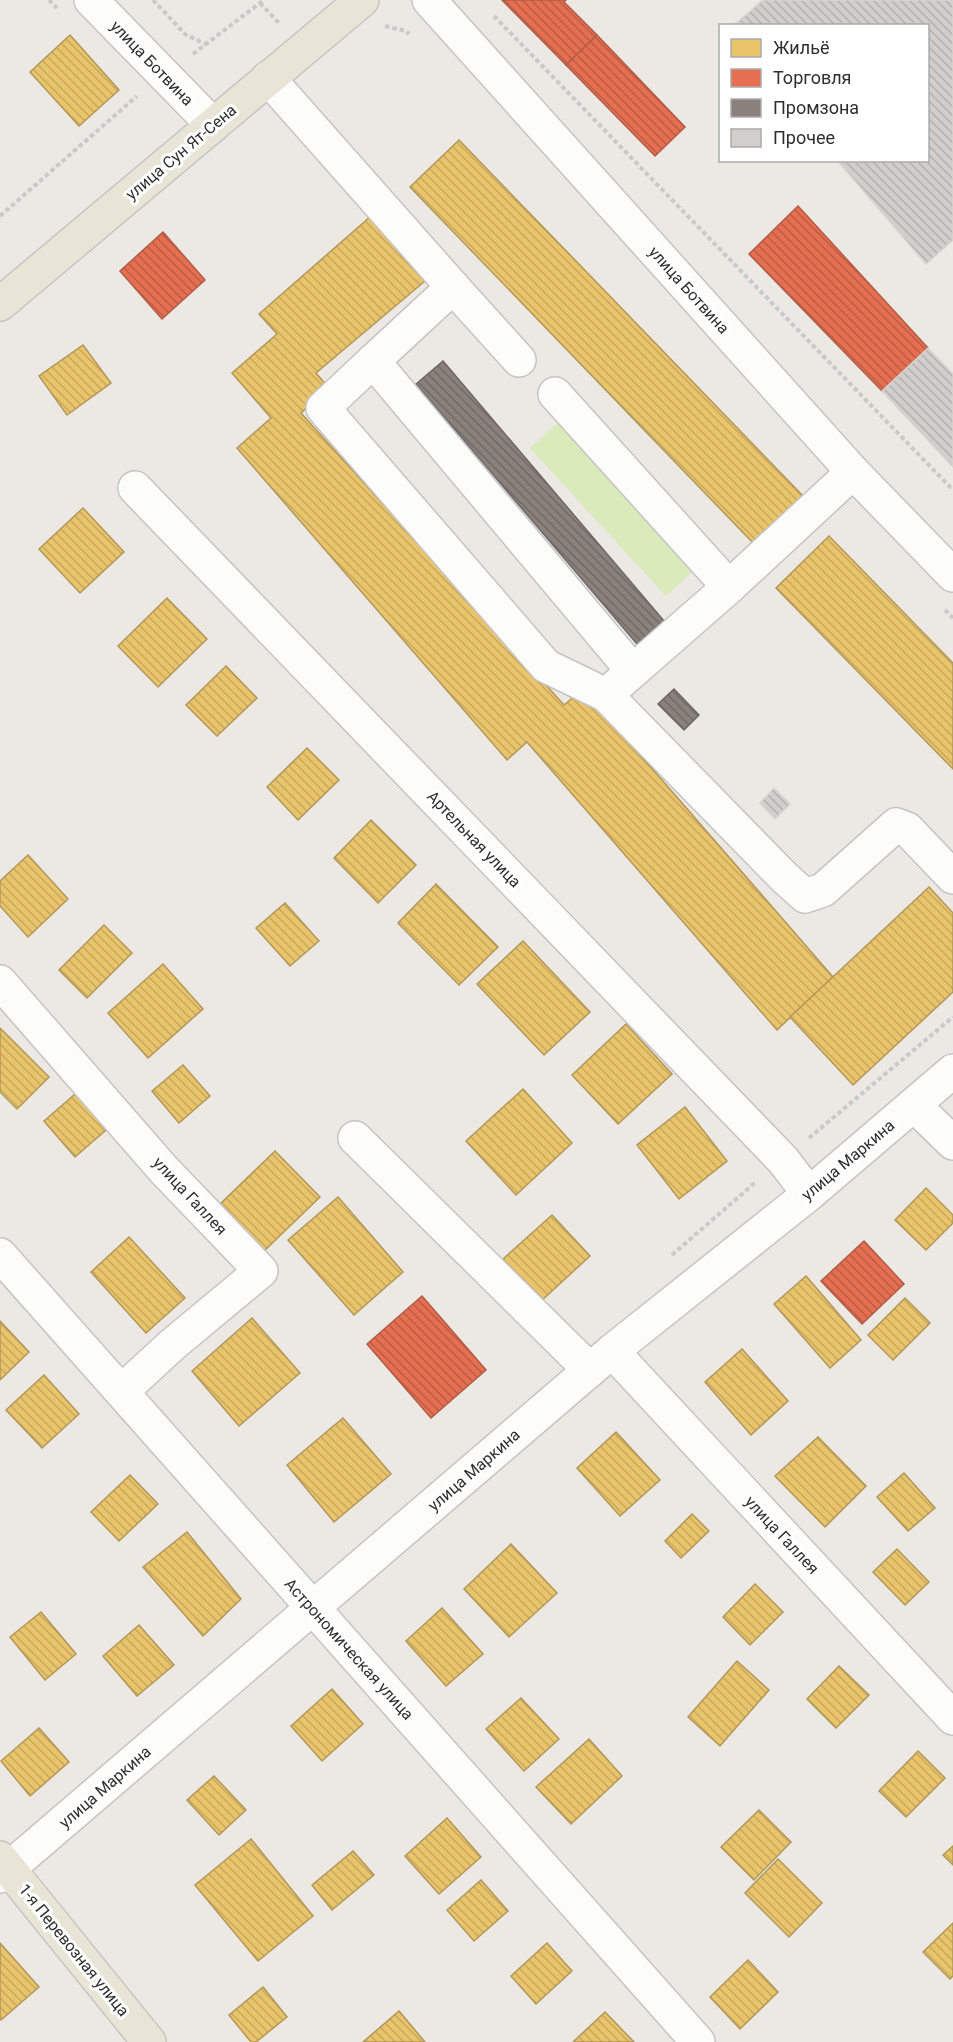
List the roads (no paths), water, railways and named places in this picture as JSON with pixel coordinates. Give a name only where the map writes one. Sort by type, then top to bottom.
[{"type":"main road","name":"улица Сун Ят-Сена","points":[[0,304],[268,78],[352,3]]},
{"type":"main road","name":"1-я Перевозная улица","points":[[3,1868],[148,2042]]},
{"type":"street","name":"улица Ботвина","points":[[91,0],[213,125]]},
{"type":"street","name":"улица Ботвина","points":[[429,0],[853,472],[953,575]]},
{"type":"street","points":[[268,78],[519,360]]},
{"type":"street","points":[[453,287],[323,408],[546,666],[606,695],[805,896],[823,890],[896,825],[907,829],[953,877]]},
{"type":"street","points":[[373,361],[633,671]]},
{"type":"street","points":[[555,394],[729,587]]},
{"type":"street","points":[[606,695],[729,587],[853,472]]},
{"type":"street","name":"Артельная улица","points":[[135,488],[783,1160],[809,1194]]},
{"type":"street","name":"улица Галлея","points":[[0,982],[165,1170],[261,1271],[172,1345],[122,1391]]},
{"type":"street","name":"улица Маркина","points":[[3,1868],[601,1361],[809,1194],[953,1071]]},
{"type":"street","points":[[914,1105],[953,1143]]},
{"type":"street","name":"улица Галлея","points":[[354,1138],[601,1361],[953,1718]]},
{"type":"street","name":"Астрономическая улица","points":[[0,1255],[698,2042]]}]
